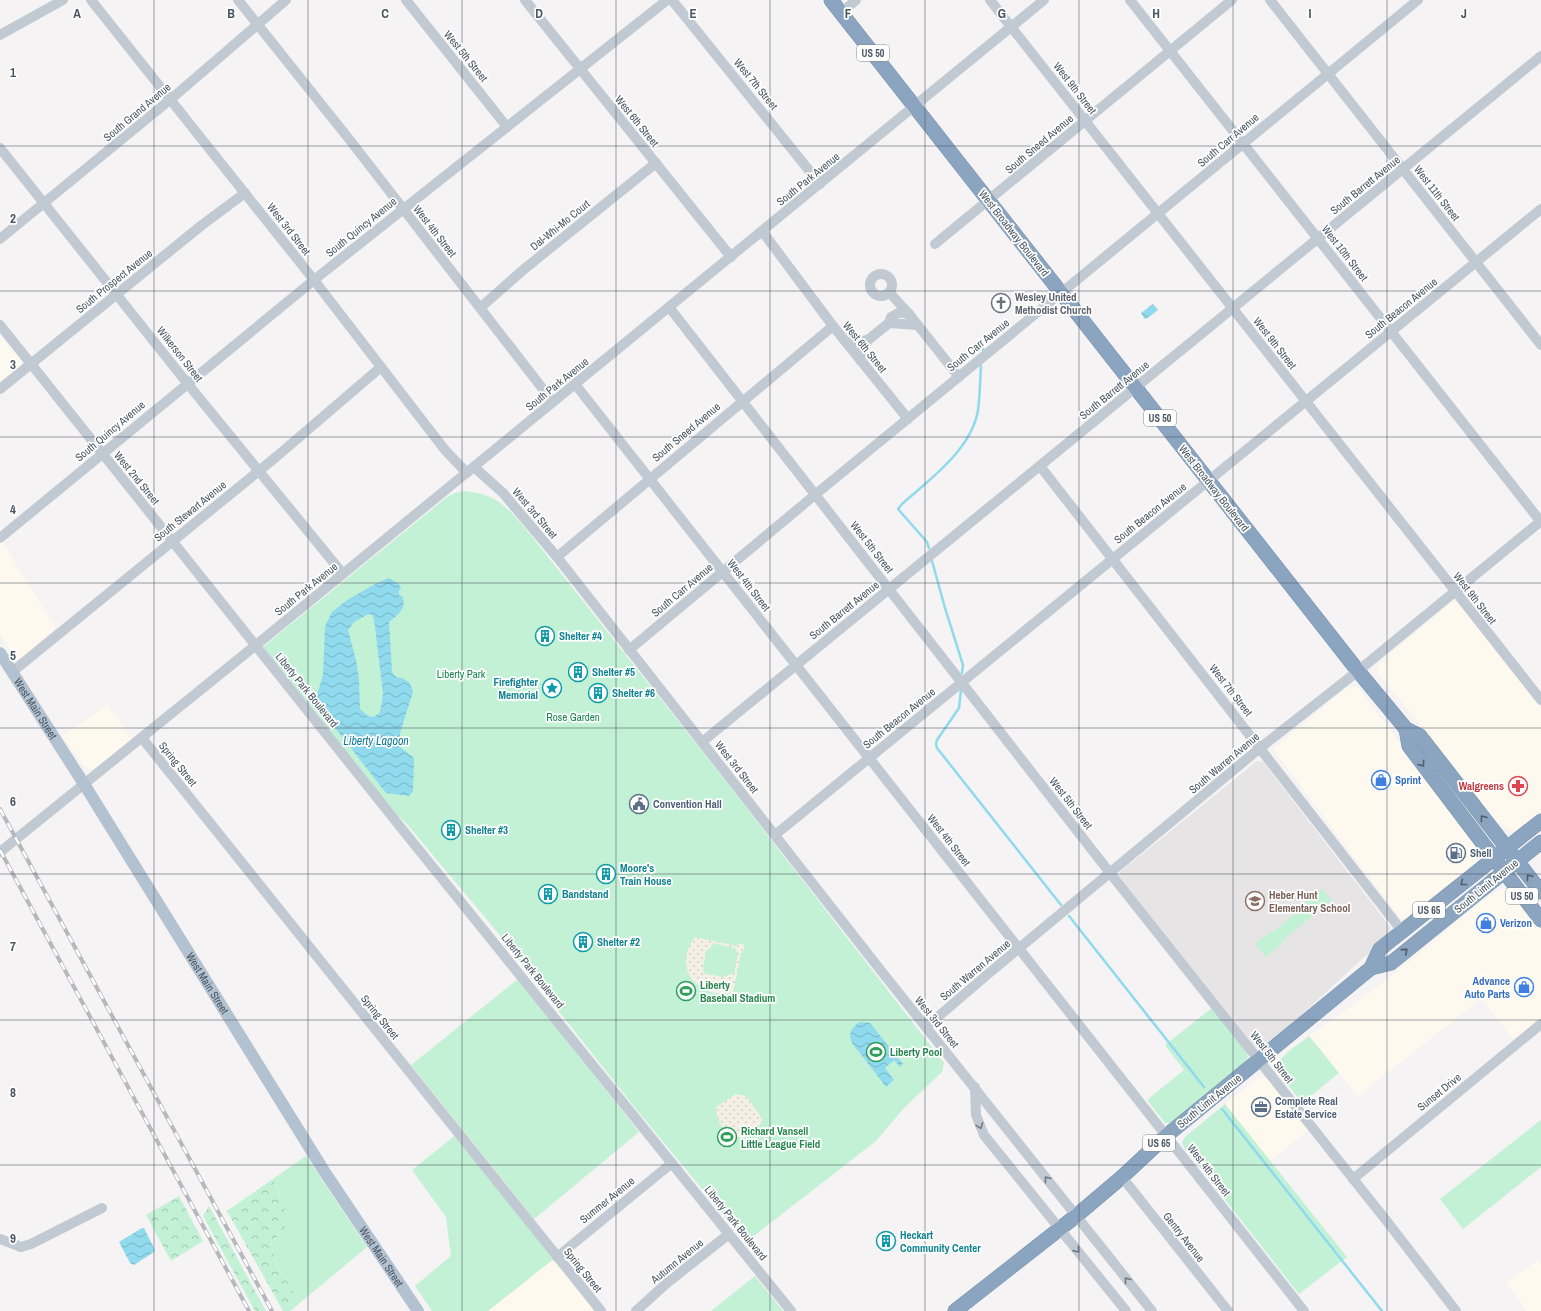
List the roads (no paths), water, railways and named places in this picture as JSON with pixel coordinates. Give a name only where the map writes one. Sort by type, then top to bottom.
[{"type":"highway","name":"West Broadway Boulevard","points":[[831,0],[1358,671],[1406,730],[1420,736],[1541,892]]},
{"type":"highway","name":"West Broadway Boulevard","points":[[1406,730],[1409,746],[1541,920]]},
{"type":"highway","name":"South Limit Avenue","points":[[955,1311],[1060,1230],[1122,1177],[1166,1136],[1371,968],[1380,949],[1541,821]]},
{"type":"highway","name":"South Limit Avenue","points":[[1371,968],[1391,963],[1541,842]]},
{"type":"main road","name":"West Main Street","points":[[0,653],[84,784],[324,1171],[418,1311]]},
{"type":"street","points":[[0,35],[63,0]]},
{"type":"street","name":"West 3rd Street","points":[[91,0],[314,280],[445,450],[503,494],[557,557],[926,1027],[975,1087],[1147,1309]]},
{"type":"street","name":"West 4th Street","points":[[238,0],[553,402]]},
{"type":"street","name":"South Grand Avenue","points":[[0,239],[171,99],[286,0]]},
{"type":"street","name":"West 5th Street","points":[[406,0],[507,127]]},
{"type":"street","name":"West 6th Street","points":[[525,0],[731,257]]},
{"type":"street","name":"South Quincy Avenue","points":[[0,538],[187,383],[402,209],[667,0]]},
{"type":"street","name":"West 7th Street","points":[[672,0],[820,184]]},
{"type":"street","points":[[841,13],[856,0]]},
{"type":"street","name":"West 9th Street","points":[[990,0],[1541,700]]},
{"type":"street","name":"South Park Avenue","points":[[0,852],[343,574],[1044,0]]},
{"type":"street","name":"West 10th Street","points":[[1130,0],[1541,521]]},
{"type":"street","name":"South Sneed Avenue","points":[[935,244],[1232,0]]},
{"type":"street","name":"West 11th Street","points":[[1270,0],[1541,345]]},
{"type":"street","name":"South Carr Avenue","points":[[629,650],[816,494],[1418,0]]},
{"type":"street","name":"South Barrett Avenue","points":[[702,742],[1541,56]]},
{"type":"street","name":"Wilkerson Street","points":[[0,148],[187,383],[343,574]]},
{"type":"street","name":"Dal-Whi-Mo Court","points":[[480,308],[523,270],[656,163]]},
{"type":"street","name":"South Prospect Avenue","points":[[0,389],[202,225],[245,194]]},
{"type":"street","name":"South Beacon Avenue","points":[[775,835],[1541,209]]},
{"type":"street","name":"West 6th Street","points":[[762,231],[832,326],[908,419]]},
{"type":"street","points":[[890,292],[959,377]]},
{"type":"street","name":"West 5th Street","points":[[669,307],[1110,872],[1353,1178],[1456,1311]]},
{"type":"street","points":[[860,360],[868,340],[889,323],[891,317],[900,312],[909,314]]},
{"type":"street","points":[[889,323],[918,325]]},
{"type":"street","name":"West 2nd Street","points":[[0,325],[256,645]]},
{"type":"street","name":"South Sneed Avenue","points":[[557,557],[695,439],[743,401],[832,326]]},
{"type":"street","points":[[846,343],[868,340]]},
{"type":"street","name":"South Stewart Avenue","points":[[12,672],[258,471],[381,367]]},
{"type":"street","name":"West 4th Street","points":[[575,384],[1304,1311]]},
{"type":"street","name":"West 7th Street","points":[[1040,466],[1402,931]]},
{"type":"street","name":"South Warren Avenue","points":[[926,1027],[1260,748],[1358,671],[1541,521]]},
{"type":"street","name":"Liberty Park Boulevard","points":[[256,645],[402,829],[791,1311]]},
{"type":"street","name":"Spring Street","points":[[142,738],[557,1257],[602,1311]]},
{"type":"street","name":"Sunset Drive","points":[[1353,1178],[1541,1024]]},
{"type":"street","points":[[975,1087],[976,1115],[984,1135],[1126,1311]]},
{"type":"street","name":"Summer Avenue","points":[[557,1257],[672,1163]]},
{"type":"street","name":"Gentry Avenue","points":[[1122,1177],[1228,1311]]},
{"type":"street","points":[[0,1239],[21,1247],[31,1244],[102,1208]]},
{"type":"street","name":"Autumn Avenue","points":[[638,1309],[667,1283],[729,1234]]},
{"type":"water","points":[[1153,304],[1158,310],[1146,319],[1144,318],[1141,313]]},
{"type":"water","name":"Liberty Lagoon","points":[[389,578],[399,584],[401,589],[399,591],[399,595],[402,596],[404,604],[401,611],[389,622],[392,672],[396,677],[402,678],[410,683],[413,692],[400,733],[400,747],[414,758],[413,791],[409,796],[386,793],[315,702],[323,675],[325,626],[332,612],[347,600]],"holes":[[[368,614],[372,615],[374,619],[383,694],[380,712],[374,717],[368,716],[360,709],[359,679],[356,660],[348,630],[354,622]]]},
{"type":"water","name":"Liberty Pool","points":[[860,1022],[870,1023],[903,1064],[900,1067],[894,1060],[885,1068],[894,1080],[886,1087],[852,1043],[850,1034],[852,1028]]},
{"type":"water","points":[[144,1228],[155,1250],[134,1265],[130,1263],[119,1242]]},
{"type":"waterway","points":[[929,548],[927,542],[898,509],[937,474],[968,438],[978,410],[981,366]]},
{"type":"waterway","points":[[932,561],[963,665],[962,673]]},
{"type":"waterway","points":[[961,690],[959,708],[937,740],[937,748],[1061,905]]},
{"type":"waterway","points":[[1069,916],[1204,1087]]},
{"type":"waterway","points":[[1222,1109],[1382,1311]]},
{"type":"railway","points":[[0,809],[272,1311]]},
{"type":"railway","points":[[0,850],[249,1311]]},
{"type":"place","name":"Wesley United Methodist Church","points":[[1001,303]]},
{"type":"place","name":"Shelter #4","points":[[545,636]]},
{"type":"place","name":"Shelter #5","points":[[578,672]]},
{"type":"place","name":"Firefighter Memorial","points":[[552,688]]},
{"type":"place","name":"Shelter #6","points":[[598,693]]},
{"type":"place","name":"Sprint","points":[[1381,780]]},
{"type":"place","name":"Walgreens","points":[[1518,786]]},
{"type":"place","name":"Convention Hall","points":[[639,804]]},
{"type":"place","name":"Shelter #3","points":[[451,830]]},
{"type":"place","name":"Shell","points":[[1456,853]]},
{"type":"place","name":"Moore's Train House","points":[[606,874]]},
{"type":"place","name":"Bandstand","points":[[548,894]]},
{"type":"place","name":"Heber Hunt Elementary School","points":[[1255,901]]},
{"type":"place","name":"Verizon","points":[[1486,923]]},
{"type":"place","name":"Shelter #2","points":[[583,942]]},
{"type":"place","name":"Advance Auto Parts","points":[[1524,987]]},
{"type":"place","name":"Liberty Baseball Stadium","points":[[686,991]]},
{"type":"place","name":"Liberty Pool","points":[[876,1052]]},
{"type":"place","name":"Complete Real Estate Service","points":[[1261,1107]]},
{"type":"place","name":"Richard Vansell Little League Field","points":[[727,1137]]},
{"type":"place","name":"Heckart Community Center","points":[[886,1241]]},
{"type":"park label","name":"Liberty Park","points":[[461,674]]},
{"type":"park label","name":"Rose Garden","points":[[573,717]]}]
